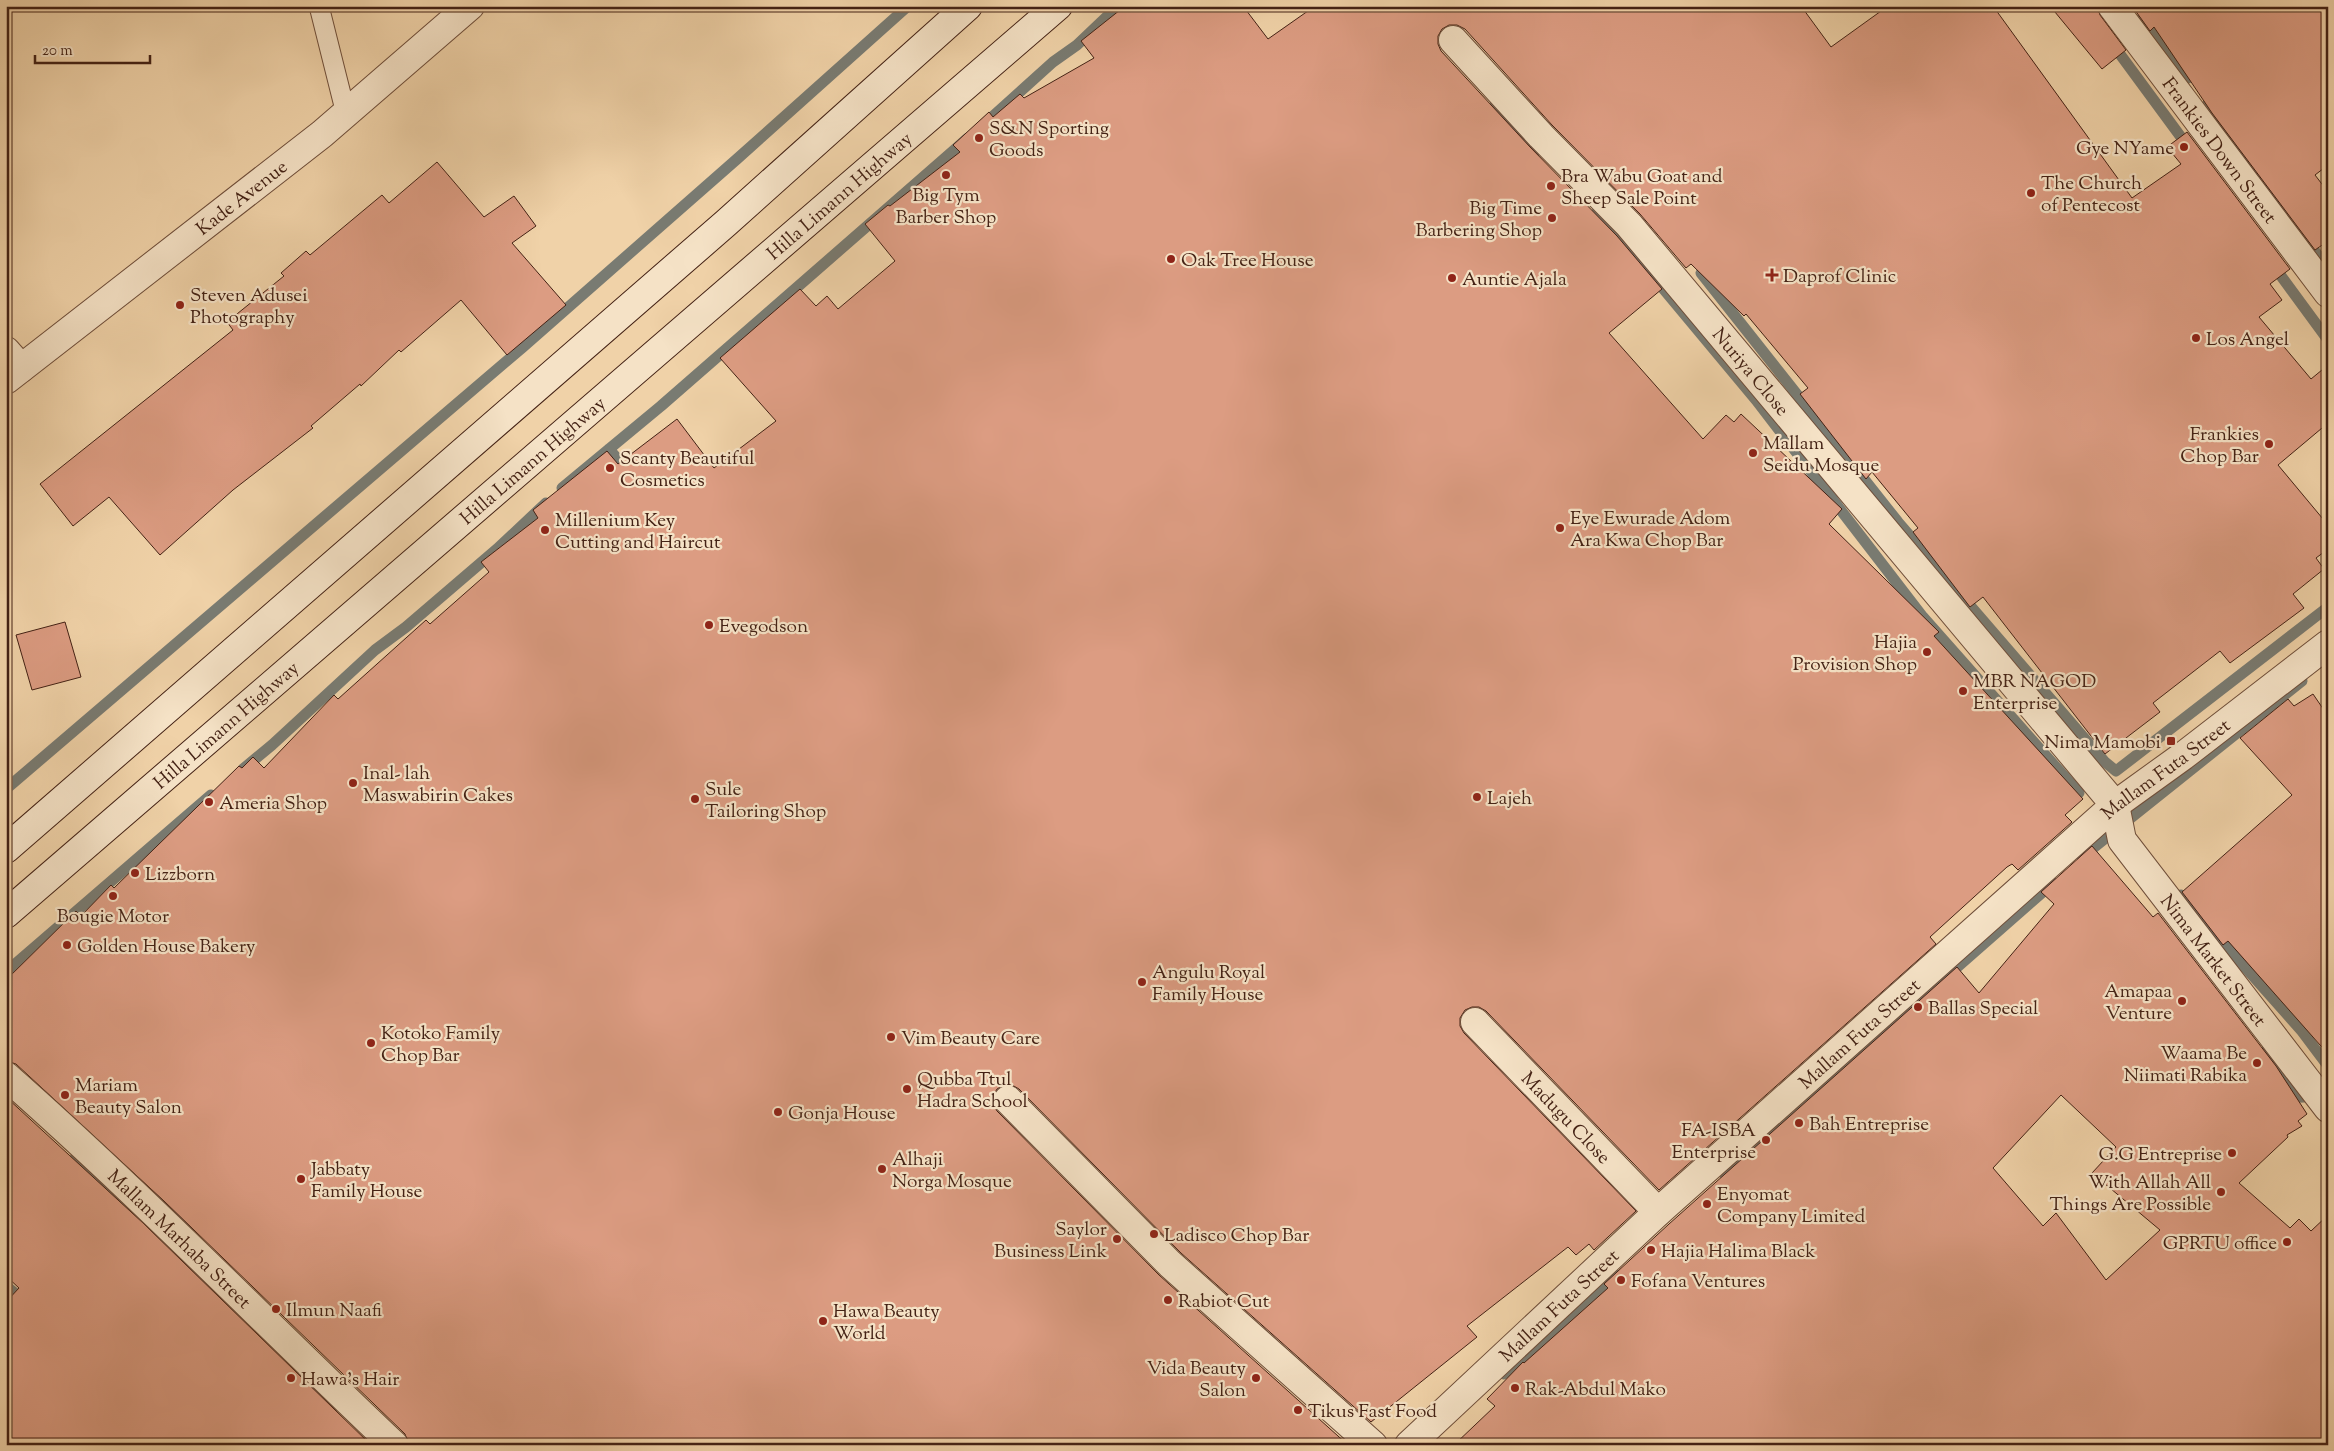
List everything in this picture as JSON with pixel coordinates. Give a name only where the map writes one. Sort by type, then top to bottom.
[{"type":"street","name":"Kade Avenue","points":[[11,366],[346,114],[470,6]]},
{"type":"street","points":[[6,848],[726,223],[968,6]]},
{"type":"street","name":"Hilla Limann Highway","points":[[6,914],[1058,6]]},
{"type":"street","name":"Frankies Down Street","points":[[2112,6],[2328,293]]},
{"type":"street","name":"Nuriya Close","points":[[1453,40],[1541,136],[1629,225],[2115,805]]},
{"type":"street","name":"Mallam Futa Street","points":[[1410,1445],[1658,1212],[2115,805],[2183,756],[2328,644]]},
{"type":"street","name":"Nima Market Street","points":[[2115,805],[2122,840],[2328,1108]]},
{"type":"street","name":"Madugu Close","points":[[1475,1022],[1658,1212]]},
{"type":"street","name":"Mallam Marhaba Street","points":[[6,1076],[191,1247],[394,1445]]},
{"type":"street","points":[[1008,1100],[1170,1264],[1373,1445]]},
{"type":"lane","points":[[319,6],[346,114]]},
{"type":"building","points":[[1125,6],[1243,6],[1268,39],[1315,6],[1801,6],[1831,47],[1888,6],[1993,6],[2132,198],[2181,164],[2167,147],[2187,132],[2290,269],[2270,284],[2282,300],[2259,317],[2311,379],[2328,365],[2328,423],[2278,465],[2328,525],[2328,549],[2316,558],[2324,569],[2293,594],[2304,608],[2230,663],[2220,651],[2153,703],[2160,712],[2105,754],[1983,597],[1970,607],[1913,532],[1918,528],[1872,472],[1866,479],[1800,394],[1808,388],[1746,314],[1744,316],[1691,264],[1686,268],[1640,214],[1552,125],[1465,29],[1457,25],[1449,25],[1442,29],[1438,36],[1438,44],[1441,51],[1530,147],[1617,236],[1662,289],[1609,333],[1703,439],[1726,415],[1734,422],[1741,414],[1842,509],[1829,524],[1939,632],[1934,636],[2083,799],[2065,815],[2072,822],[2018,870],[2012,864],[2007,867],[1930,937],[1936,944],[1659,1190],[1486,1011],[1479,1007],[1465,1010],[1460,1018],[1460,1026],[1464,1033],[1636,1211],[1594,1250],[1589,1244],[1576,1255],[1568,1247],[1467,1326],[1477,1337],[1371,1422],[1181,1253],[1019,1089],[1012,1085],[1004,1085],[997,1089],[993,1096],[993,1104],[997,1111],[1159,1275],[1348,1445],[409,1445],[405,1434],[164,1201],[16,1064],[6,1061],[6,980],[76,911],[81,916],[111,885],[114,888],[239,766],[242,768],[253,757],[264,768],[334,695],[338,699],[426,620],[430,624],[489,572],[481,562],[538,518],[533,510],[607,451],[618,464],[677,419],[714,468],[776,421],[720,358],[800,289],[816,306],[827,296],[838,309],[895,261],[865,224],[960,152],[953,145],[989,112],[993,117],[1020,94],[1024,98],[1094,58],[1081,41]]},
{"type":"building","points":[[2050,6],[2097,6],[2100,15],[2126,50],[2102,69]]},
{"type":"building","points":[[2132,6],[2328,6],[2328,165],[2315,175],[2328,192],[2328,241],[2315,250],[2212,113],[2154,27],[2150,31]]},
{"type":"building","points":[[437,162],[484,217],[514,196],[536,226],[512,243],[566,305],[507,355],[461,300],[401,352],[399,350],[361,386],[360,384],[311,426],[313,428],[233,490],[160,555],[109,497],[73,526],[40,484],[233,330],[227,322],[284,276],[281,273],[306,251],[310,255],[382,195],[389,203]]},
{"type":"building","points":[[65,622],[81,677],[32,690],[16,635]]},
{"type":"building","points":[[2313,694],[2328,716],[2328,1054],[2228,941],[2223,945],[2182,892],[2292,795],[2240,738],[2288,699],[2294,706]]},
{"type":"building","points":[[2092,846],[2153,917],[2158,913],[2276,1066],[2307,1114],[2298,1121],[2302,1126],[2287,1135],[2288,1137],[2239,1183],[2290,1228],[2299,1219],[2311,1231],[2328,1215],[2328,1445],[1454,1445],[1495,1406],[1487,1399],[1523,1362],[1608,1288],[1604,1284],[1957,967],[1979,993],[2054,904],[2041,892]],"holes":[[[2061,1095],[2116,1147],[2092,1173],[2160,1230],[2106,1280],[2056,1213],[2043,1226],[1993,1168]]]},
{"type":"building","points":[[6,1097],[143,1223],[371,1445],[6,1445],[6,1302],[19,1288],[6,1276]]},
{"type":"waterway","points":[[6,789],[523,347],[908,6]]},
{"type":"waterway","points":[[982,126],[1053,62],[1077,45],[1118,6]]},
{"type":"waterway","points":[[2143,16],[2188,78]]},
{"type":"waterway","points":[[2111,42],[2189,148]]},
{"type":"waterway","points":[[1495,105],[1534,153]]},
{"type":"waterway","points":[[2207,105],[2328,269]]},
{"type":"waterway","points":[[562,488],[661,406],[968,138]]},
{"type":"waterway","points":[[1595,214],[1626,244],[1756,400],[1923,617],[2079,793]]},
{"type":"waterway","points":[[2273,265],[2328,340]]},
{"type":"waterway","points":[[1701,273],[1898,522],[2105,762],[2116,771],[2328,607]]},
{"type":"waterway","points":[[609,449],[623,465],[632,469]]},
{"type":"waterway","points":[[243,769],[272,745],[375,650],[406,627],[497,549],[546,503]]},
{"type":"waterway","points":[[2082,857],[2302,681]]},
{"type":"waterway","points":[[6,972],[211,795]]},
{"type":"waterway","points":[[1725,1175],[1774,1128],[2053,883]]},
{"type":"waterway","points":[[2181,895],[2301,1030],[2328,1066]]},
{"type":"waterway","points":[[2264,1052],[2304,1097],[2282,1098]]},
{"type":"waterway","points":[[73,1160],[104,1185],[241,1320],[265,1339],[332,1408]]},
{"type":"waterway","points":[[137,1175],[189,1228]]},
{"type":"waterway","points":[[1504,1374],[1616,1275]]},
{"type":"waterway","points":[[6,1286],[26,1302]]},
{"type":"place","name":"S&N Sporting Goods","points":[[979,138]]},
{"type":"place","name":"Gye NYame","points":[[2184,147]]},
{"type":"place","name":"Big Tym Barber Shop","points":[[946,175]]},
{"type":"place","name":"Bra Wabu Goat and Sheep Sale Point","points":[[1551,186]]},
{"type":"place","name":"The Church of Pentecost","points":[[2031,193]]},
{"type":"place","name":"Big Time Barbering Shop","points":[[1552,218]]},
{"type":"place","name":"Oak Tree House","points":[[1171,259]]},
{"type":"place","name":"Daprof Clinic","points":[[1772,275]]},
{"type":"place","name":"Auntie Ajala","points":[[1452,278]]},
{"type":"place","name":"Steven Adusei Photography","points":[[180,305]]},
{"type":"place","name":"Los Angel","points":[[2196,338]]},
{"type":"place","name":"Frankies Chop Bar","points":[[2269,444]]},
{"type":"place","name":"Mallam Seidu Mosque","points":[[1753,453]]},
{"type":"place","name":"Scanty Beautiful Cosmetics","points":[[610,468]]},
{"type":"place","name":"Eye Ewurade Adom Ara Kwa Chop Bar","points":[[1560,528]]},
{"type":"place","name":"Millenium Key Cutting and Haircut","points":[[545,530]]},
{"type":"place","name":"Evegodson","points":[[709,625]]},
{"type":"place","name":"Hajia Provision Shop","points":[[1927,652]]},
{"type":"place","name":"MBR NAGOD Enterprise","points":[[1963,691]]},
{"type":"place","name":"Nima Mamobi","points":[[2171,741]]},
{"type":"place","name":"Inal- lah Maswabirin Cakes","points":[[353,783]]},
{"type":"place","name":"Lajeh","points":[[1477,797]]},
{"type":"place","name":"Sule Tailoring Shop","points":[[695,799]]},
{"type":"place","name":"Ameria Shop","points":[[209,802]]},
{"type":"place","name":"Lizzborn","points":[[135,873]]},
{"type":"place","name":"Bougie Motor","points":[[113,896]]},
{"type":"place","name":"Golden House Bakery","points":[[67,945]]},
{"type":"place","name":"Angulu Royal Family House","points":[[1142,982]]},
{"type":"place","name":"Amapaa Venture","points":[[2182,1001]]},
{"type":"place","name":"Ballas Special","points":[[1918,1007]]},
{"type":"place","name":"Vim Beauty Care","points":[[891,1037]]},
{"type":"place","name":"Kotoko Family Chop Bar","points":[[371,1043]]},
{"type":"place","name":"Waama Be Niimati Rabika","points":[[2257,1063]]},
{"type":"place","name":"Qubba Ttul Hadra School","points":[[907,1089]]},
{"type":"place","name":"Mariam Beauty Salon","points":[[65,1095]]},
{"type":"place","name":"Gonja House","points":[[778,1112]]},
{"type":"place","name":"Bah Entreprise","points":[[1799,1123]]},
{"type":"place","name":"FA-ISBA Enterprise","points":[[1766,1140]]},
{"type":"place","name":"G.G Entreprise","points":[[2232,1153]]},
{"type":"place","name":"Alhaji Norga Mosque","points":[[882,1169]]},
{"type":"place","name":"Jabbaty Family House","points":[[301,1179]]},
{"type":"place","name":"With Allah All Things Are Possible","points":[[2221,1192]]},
{"type":"place","name":"Enyomat Company Limited","points":[[1707,1204]]},
{"type":"place","name":"Ladisco Chop Bar","points":[[1154,1234]]},
{"type":"place","name":"Saylor Business Link","points":[[1117,1239]]},
{"type":"place","name":"GPRTU office","points":[[2287,1242]]},
{"type":"place","name":"Hajia Halima Black","points":[[1651,1250]]},
{"type":"place","name":"Fofana Ventures","points":[[1621,1280]]},
{"type":"place","name":"Rabiot Cut","points":[[1168,1300]]},
{"type":"place","name":"Ilmun Naafi","points":[[276,1309]]},
{"type":"place","name":"Hawa Beauty World","points":[[823,1321]]},
{"type":"place","name":"Hawa's Hair","points":[[291,1378]]},
{"type":"place","name":"Vida Beauty Salon","points":[[1256,1378]]},
{"type":"place","name":"Rak-Abdul Mako","points":[[1515,1388]]},
{"type":"place","name":"Tikus Fast Food","points":[[1298,1410]]}]
